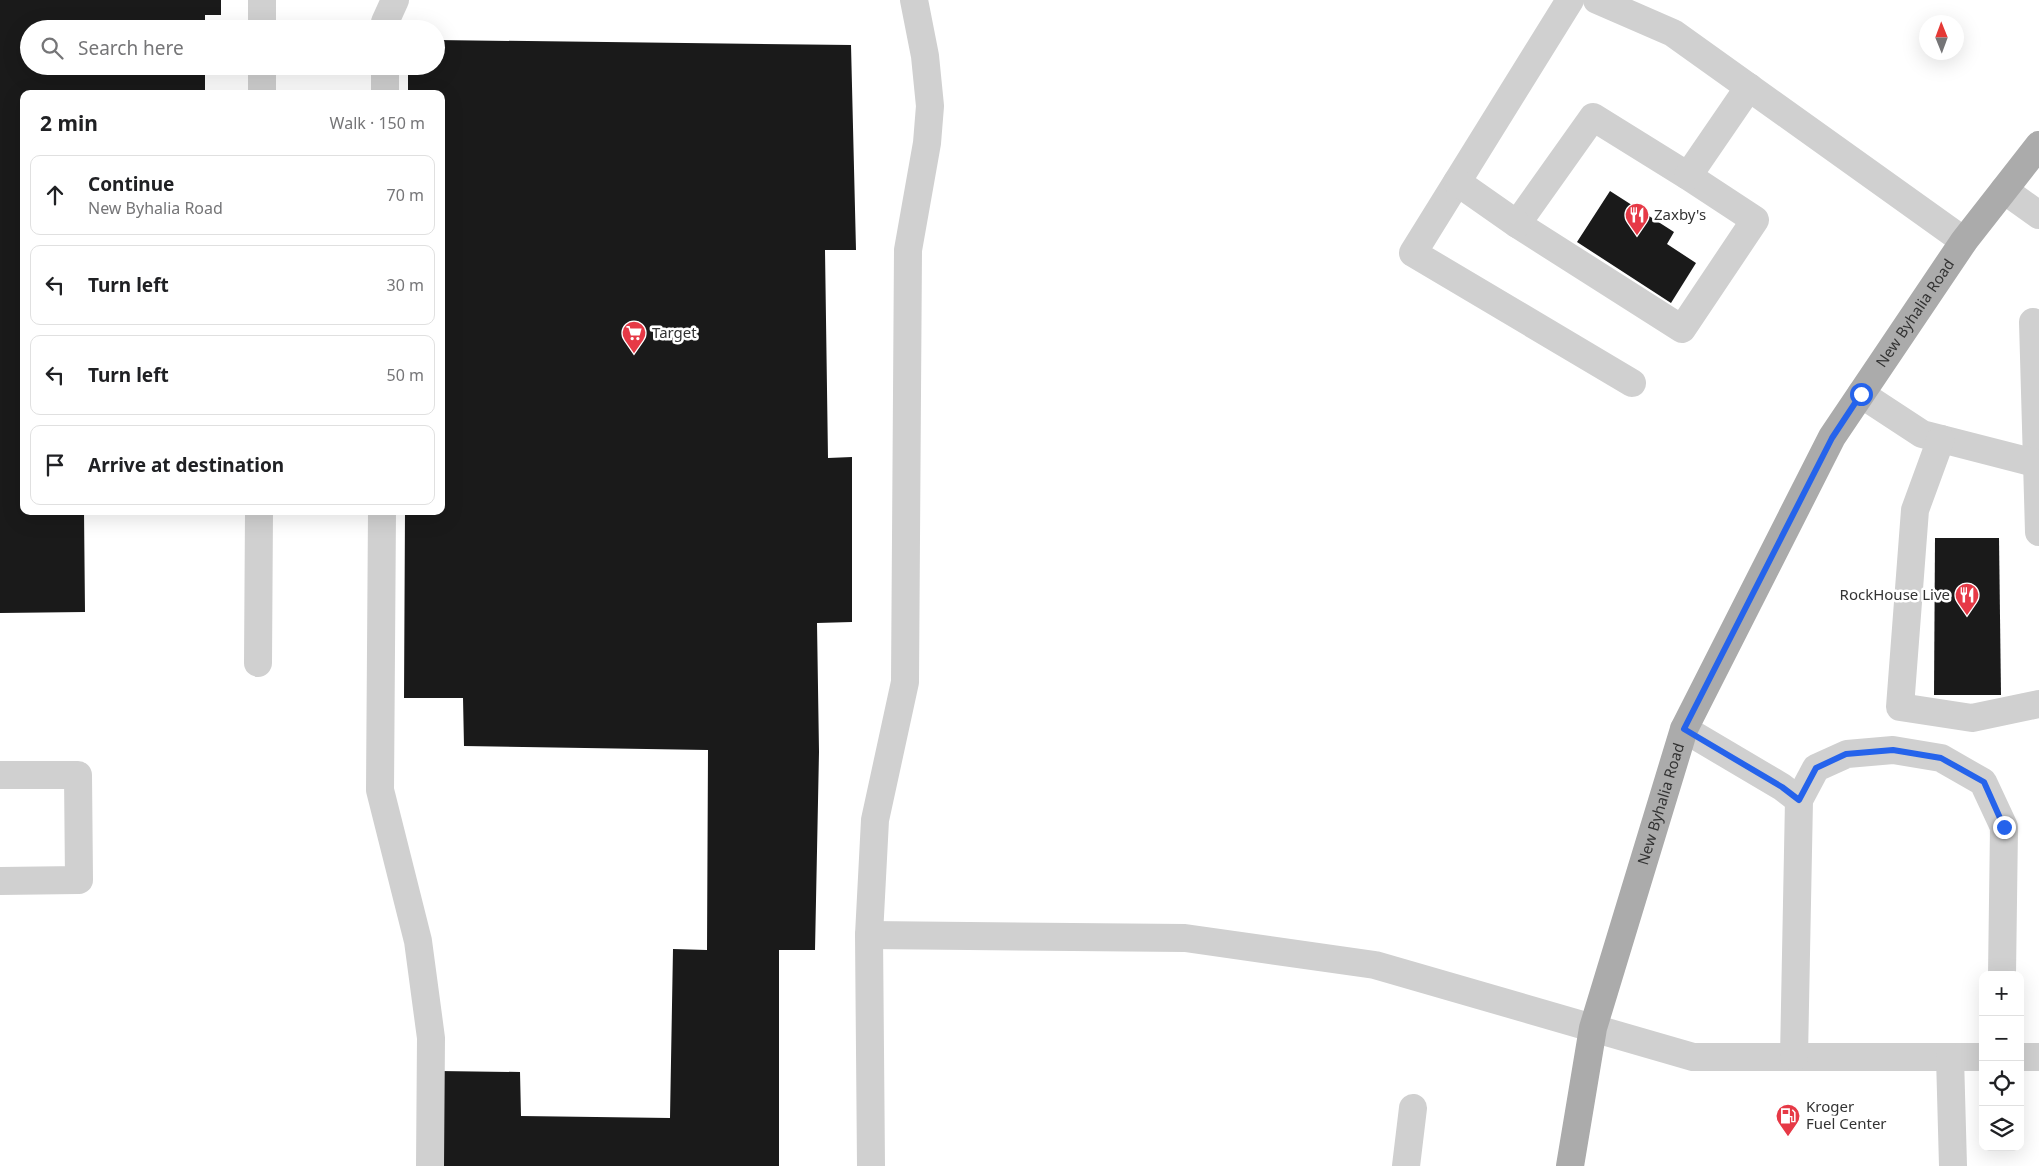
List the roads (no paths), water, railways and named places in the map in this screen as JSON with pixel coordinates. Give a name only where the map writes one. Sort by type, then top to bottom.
[{"type":"main road","name":"New Byhalia Road","points":[[1570,1166],[1593,1028],[1684,729],[1832,438],[1964,241],[2039,145]]},
{"type":"lane","points":[[262,0],[262,20]]},
{"type":"lane","points":[[386,20],[395,0]]},
{"type":"lane","points":[[871,1166],[869,935],[875,820],[905,682],[908,250],[927,143],[930,106],[925,56],[914,0]]},
{"type":"lane","points":[[1570,0],[1413,253],[1632,383]]},
{"type":"lane","points":[[1597,0],[1673,33],[1964,241]]},
{"type":"lane","points":[[262,75],[262,90]]},
{"type":"lane","points":[[385,75],[385,90]]},
{"type":"lane","points":[[1688,176],[1750,87]]},
{"type":"lane","points":[[1457,182],[1517,224],[1682,330],[1755,220],[1593,116],[1517,224]]},
{"type":"lane","points":[[2004,190],[2039,215]]},
{"type":"lane","points":[[2033,322],[2039,464],[2039,532]]},
{"type":"lane","points":[[1861,394],[1922,434],[2039,464]]},
{"type":"lane","points":[[1941,439],[1915,510],[1900,707],[1972,718],[2039,704]]},
{"type":"lane","points":[[258,663],[259,515]]},
{"type":"lane","points":[[382,515],[380,790],[418,941],[431,1038],[430,1166]]},
{"type":"lane","points":[[1684,729],[1782,787],[1799,800]]},
{"type":"lane","points":[[1794,1057],[1799,800],[1816,768],[1846,754],[1893,750],[1941,758],[1984,782],[2004,827],[2002,971]]},
{"type":"lane","points":[[0,775],[78,775],[79,870],[79,880],[0,881]]},
{"type":"lane","points":[[869,935],[1184,938],[1375,965],[1693,1057],[1979,1057]]},
{"type":"lane","points":[[1950,1057],[1953,1166]]},
{"type":"lane","points":[[2024,1057],[2039,1057]]},
{"type":"lane","points":[[1406,1166],[1413,1108]]},
{"type":"place","name":"Zaxby's","points":[[1637,236]]},
{"type":"place","name":"Target","points":[[634,354]]},
{"type":"place","name":"RockHouse Live","points":[[1967,616]]},
{"type":"place","name":"Kroger Fuel Center","points":[[1788,1137]]}]
